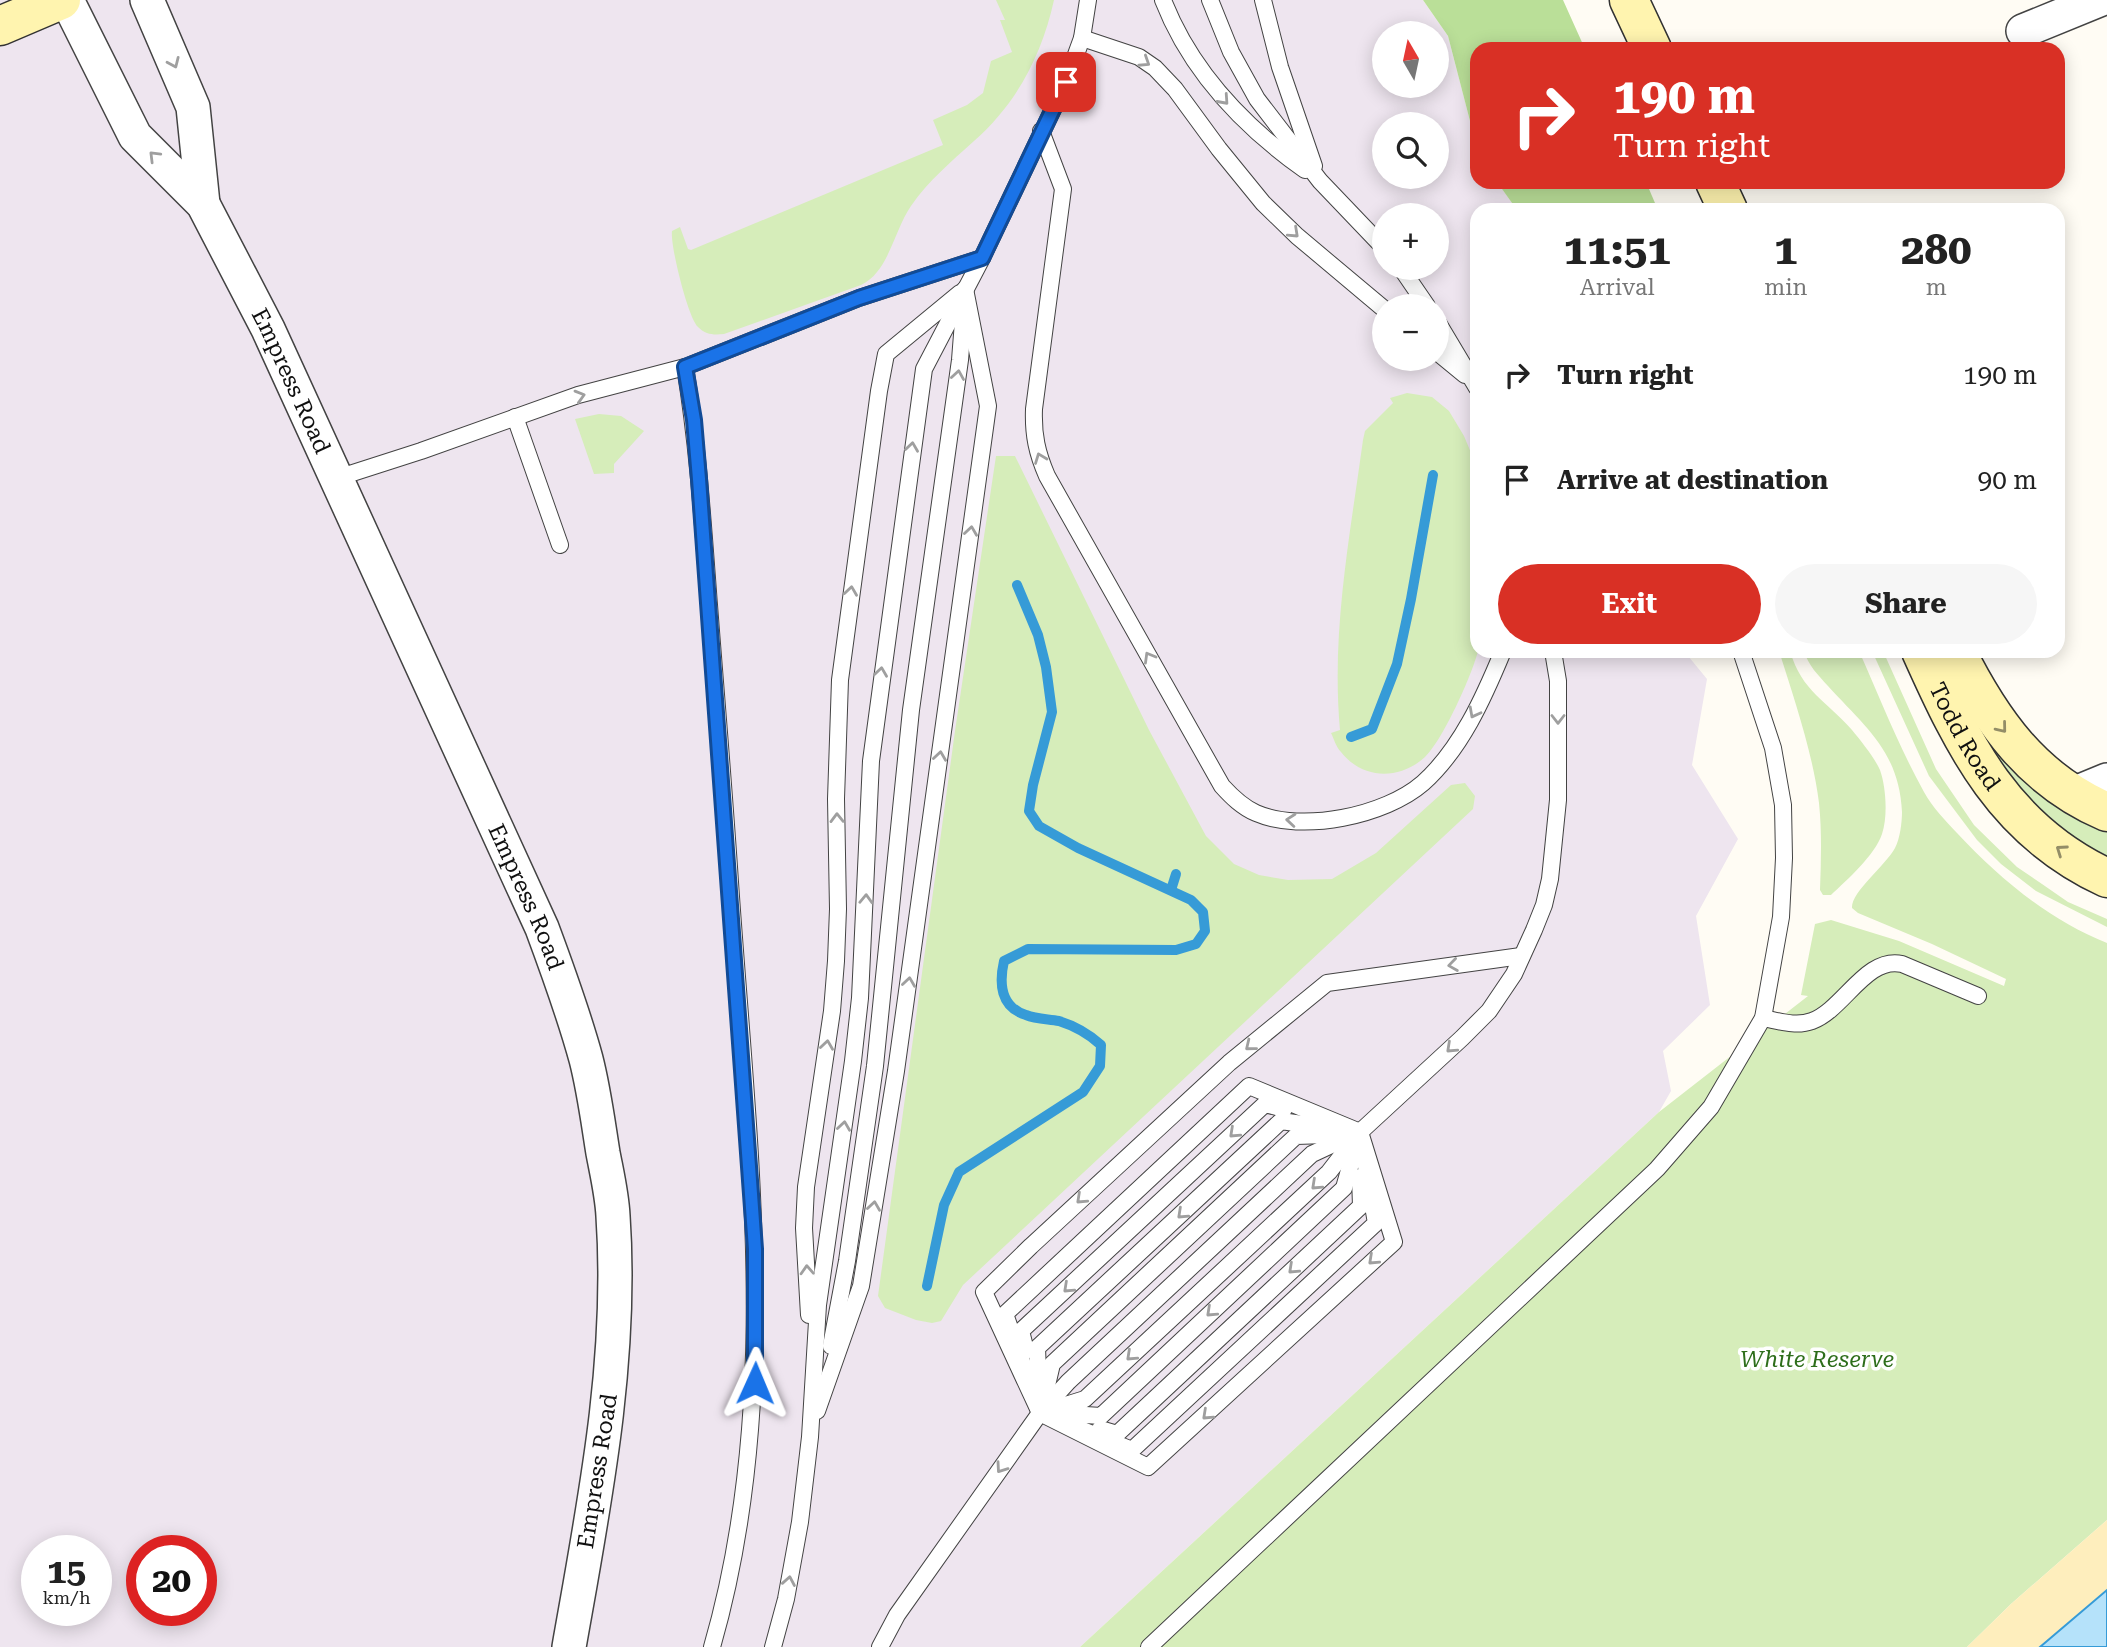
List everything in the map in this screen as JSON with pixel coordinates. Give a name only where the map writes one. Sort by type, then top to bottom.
[{"type":"street","points":[[0,26],[61,0]]},
{"type":"street","name":"Empress Road","points":[[67,0],[135,136],[203,204],[268,329],[542,928],[564,987],[586,1060],[613,1213],[614,1349],[608,1404],[569,1647]]},
{"type":"street","name":"Empress Road","points":[[147,0],[193,107],[203,204]]},
{"type":"street","points":[[1629,0],[1649,42]]},
{"type":"street","points":[[2023,31],[2099,0]]},
{"type":"street","name":"Todd Road","points":[[1924,658],[1967,748],[2001,798],[2064,853],[2107,878]]},
{"type":"street","name":"Todd Road","points":[[1960,658],[2003,730],[2036,765],[2090,787],[2107,812]]},
{"type":"lane","points":[[774,1647],[800,1522],[810,1437],[818,1305],[860,998],[871,761],[924,369],[982,258],[1066,82],[1082,38],[1088,0]]},
{"type":"lane","points":[[1163,0],[1192,56],[1216,91],[1268,143],[1320,181]]},
{"type":"lane","points":[[1209,0],[1230,52],[1247,83],[1320,181],[1372,235]]},
{"type":"lane","points":[[1263,0],[1280,67],[1320,181]]},
{"type":"lane","points":[[1082,38],[1139,57],[1154,68],[1175,89],[1263,203],[1297,236],[1372,299]]},
{"type":"lane","points":[[1041,131],[1063,189],[1034,410],[1036,451],[1054,488],[1222,786],[1231,797],[1254,812],[1268,817],[1318,821],[1371,809],[1408,794],[1430,776],[1457,743],[1500,658]]},
{"type":"lane","points":[[337,478],[578,396],[685,367],[859,298],[982,258]]},
{"type":"lane","points":[[810,1437],[861,1286],[867,1257],[896,1070],[987,419],[988,406],[965,289]]},
{"type":"lane","points":[[810,1437],[841,1298],[875,1066],[911,710],[960,360],[965,289]]},
{"type":"lane","points":[[810,1437],[805,1209],[835,973],[838,909],[838,727],[846,631],[886,354],[965,289]]},
{"type":"lane","points":[[1449,341],[1470,377]]},
{"type":"lane","points":[[1449,362],[1470,381]]},
{"type":"lane","points":[[685,367],[694,420],[703,529],[755,1249],[755,1383],[747,1469],[724,1608],[712,1647]]},
{"type":"lane","points":[[515,417],[560,545]]},
{"type":"lane","points":[[1040,1413],[1085,1399],[1329,1172],[1360,1132],[1476,1024],[1503,992],[1544,905],[1556,830],[1558,710],[1554,658]]},
{"type":"lane","points":[[1149,1647],[1657,1169],[1711,1107],[1763,1018],[1781,917],[1783,804],[1773,748],[1743,658]]},
{"type":"lane","points":[[1360,1132],[1394,1241],[1177,1442],[1148,1467],[1040,1413],[984,1292],[1031,1246],[1229,1063],[1327,983],[1521,956]]},
{"type":"lane","points":[[1763,1018],[1786,1023],[1813,1021],[1832,1009],[1871,971],[1880,965],[1892,963],[1902,964],[1978,996]]},
{"type":"lane","points":[[1249,1086],[1360,1132],[1376,1223],[1132,1450],[1040,1413],[1005,1314],[1249,1086]]},
{"type":"lane","points":[[1040,1413],[1021,1331],[1265,1104],[1360,1132]]},
{"type":"lane","points":[[880,1647],[897,1615],[1040,1413],[1068,1382],[1312,1154],[1360,1132]]},
{"type":"lane","points":[[1040,1413],[1052,1364],[1296,1136],[1360,1132]]},
{"type":"lane","points":[[1040,1413],[1117,1434],[1361,1206],[1360,1132]]},
{"type":"lane","points":[[1040,1413],[1101,1416],[1344,1188],[1360,1132]]},
{"type":"shaded area","points":[[0,0],[1423,0],[1438,21],[1372,21],[1372,98],[1449,98],[1449,40],[1470,121],[1470,189],[1502,189],[1512,203],[1470,203],[1470,658],[1690,658],[1707,679],[1692,765],[1738,839],[1696,916],[1710,1005],[1663,1051],[1671,1091],[1659,1112],[1080,1647],[0,1647]]},
{"type":"green space","points":[[996,0],[1054,0],[1035,59],[1003,111],[933,180],[911,206],[878,271],[861,285],[724,334],[710,334],[698,327],[689,310],[680,281],[672,231],[680,227],[688,249],[691,250],[943,145],[933,120],[967,105],[983,93],[991,61],[1012,52],[1000,20],[1005,20]]},
{"type":"green space","points":[[1423,0],[1563,0],[1582,42],[1470,42],[1470,121],[1449,40],[1449,21],[1438,21]]},
{"type":"green space","points":[[1502,189],[1649,189],[1655,203],[1512,203]]},
{"type":"green space","points":[[1407,393],[1432,397],[1449,411],[1470,450],[1470,658],[1476,658],[1456,707],[1432,749],[1415,765],[1382,774],[1360,768],[1350,761],[1338,748],[1331,733],[1340,730],[1340,620],[1363,440],[1365,431],[1393,403],[1390,398]]},
{"type":"green space","points":[[599,414],[621,416],[644,431],[614,464],[614,473],[594,474],[575,419]]},
{"type":"green space","points":[[996,456],[1015,456],[1149,730],[1206,836],[1234,864],[1259,875],[1288,880],[1332,879],[1376,853],[1451,785],[1465,783],[1475,796],[1473,809],[963,1285],[941,1321],[932,1323],[885,1308],[878,1296],[955,731]]},
{"type":"green space","points":[[1781,658],[1792,658],[1808,686],[1856,734],[1882,777],[1886,810],[1882,834],[1867,859],[1831,895],[1823,895],[1820,890],[1819,803],[1802,726]]},
{"type":"green space","name":"White Reserve","points":[[1807,658],[1862,658],[1906,758],[1927,798],[1939,814],[1973,850],[2026,896],[2065,922],[2107,943],[2107,1520],[2011,1604],[1967,1647],[1080,1647],[1659,1112],[1808,996],[1801,995],[1815,924],[1831,920],[1899,941],[2004,986],[2006,979],[1852,908],[1857,894],[1891,855],[1897,844],[1902,816],[1899,791],[1894,772],[1878,742]]},
{"type":"green space","points":[[1875,658],[1886,658],[1936,769],[1974,825],[2017,867],[2068,902],[2107,919],[2107,927],[2036,891],[2001,864],[1977,840],[1929,776]]},
{"type":"green space","points":[[1947,658],[1951,658],[2107,826],[2107,863],[2065,838],[1995,770]]},
{"type":"sand","points":[[2107,1520],[2107,1590],[2040,1647],[1967,1647],[2011,1604]]},
{"type":"water","points":[[2107,1590],[2107,1647],[2040,1647]]},
{"type":"waterway","points":[[1351,737],[1372,729],[1397,664],[1433,475]]},
{"type":"waterway","points":[[927,1286],[944,1205],[959,1172],[1083,1092],[1100,1066],[1101,1045],[1087,1034],[1059,1021],[1026,1015],[1011,1006],[1003,993],[1004,961],[1028,949],[1176,950],[1196,944],[1205,931],[1203,912],[1191,900],[1078,848],[1039,826],[1029,811],[1052,712],[1046,667],[1038,635],[1017,585]]},
{"type":"waterway","points":[[1171,890],[1176,874]]},
{"type":"route","points":[[755,1383],[755,1249],[699,479],[694,420],[685,367],[859,298],[982,258],[1066,82]]}]
